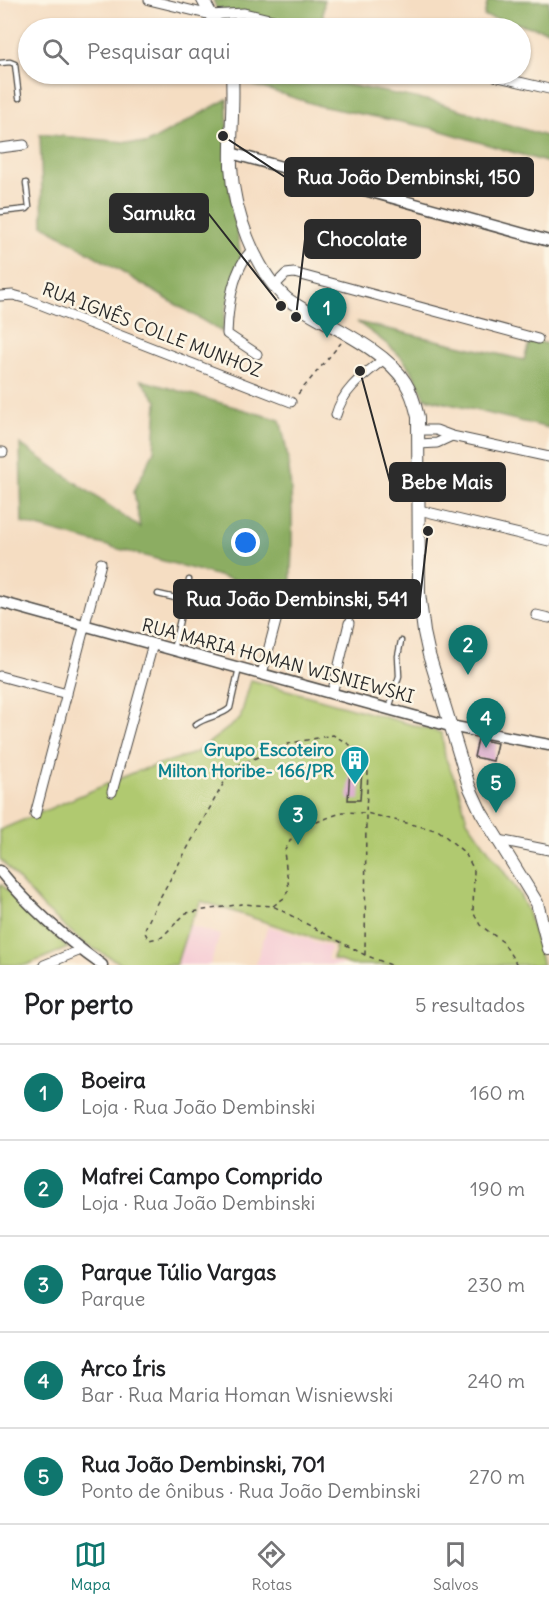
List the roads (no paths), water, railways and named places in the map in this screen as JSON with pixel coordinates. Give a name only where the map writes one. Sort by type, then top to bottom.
[{"type":"main road","points":[[203,0],[213,18]]},
{"type":"main road","points":[[232,84],[233,186],[241,215],[260,265],[274,286],[295,304],[384,358],[404,380],[411,392],[418,417],[418,573],[424,632],[450,726],[476,801],[537,903],[549,949]]},
{"type":"street","points":[[149,0],[211,15],[244,13],[263,18]]},
{"type":"street","points":[[528,84],[549,89]]},
{"type":"street","points":[[0,148],[24,145]]},
{"type":"street","points":[[231,153],[549,241]]},
{"type":"street","points":[[253,249],[244,258],[240,268],[229,310],[226,334],[257,354]]},
{"type":"street","points":[[274,286],[286,274],[294,273],[538,339]]},
{"type":"street","name":"RUA IGNÊS COLLE MUNHOZ","points":[[0,296],[13,295],[24,298],[291,402]]},
{"type":"street","points":[[336,415],[339,402],[356,381],[384,358]]},
{"type":"street","points":[[418,430],[436,430],[549,458]]},
{"type":"street","points":[[419,444],[437,443],[453,436]]},
{"type":"street","points":[[419,510],[549,541]]},
{"type":"street","points":[[35,815],[101,563]]},
{"type":"street","name":"RUA MARIA HOMAN WISNIEWSKI","points":[[0,602],[450,726],[549,745]]},
{"type":"street","points":[[262,674],[281,602]]},
{"type":"street","points":[[536,615],[549,618]]},
{"type":"street","points":[[332,693],[349,623]]},
{"type":"street","points":[[112,792],[153,644]]},
{"type":"street","points":[[0,676],[67,694]]},
{"type":"street","points":[[499,840],[549,850]]},
{"type":"street","points":[[0,871],[35,909],[81,950],[102,965]]},
{"type":"street","points":[[44,965],[81,950]]},
{"type":"lane","points":[[0,63],[15,64],[19,98]]},
{"type":"lane","points":[[0,212],[29,207],[26,183]]},
{"type":"lane","points":[[173,650],[189,580]]},
{"type":"lane","points":[[158,594],[184,600]]},
{"type":"lane","points":[[389,709],[399,676],[398,656],[401,641]]},
{"type":"lane","points":[[195,725],[202,720],[226,712],[230,708],[240,668]]},
{"type":"place","name":"Rua João Dembinski, 150","points":[[223,136]]},
{"type":"place","name":"Samuka","points":[[281,306]]},
{"type":"place","name":"Chocolate","points":[[296,317]]},
{"type":"place","name":"Boeira","points":[[327,338]]},
{"type":"place","name":"Bebe Mais","points":[[360,371]]},
{"type":"place","name":"Rua João Dembinski, 541","points":[[428,531]]},
{"type":"place","name":"Mafrei Campo Comprido","points":[[468,675]]},
{"type":"place","name":"Arco Íris","points":[[486,748]]},
{"type":"place","name":"Grupo Escoteiro Milton Horibe- 166/PR","points":[[355,786]]},
{"type":"place","name":"Rua João Dembinski, 701","points":[[496,813]]},
{"type":"place","name":"Parque Túlio Vargas","points":[[298,845]]}]
